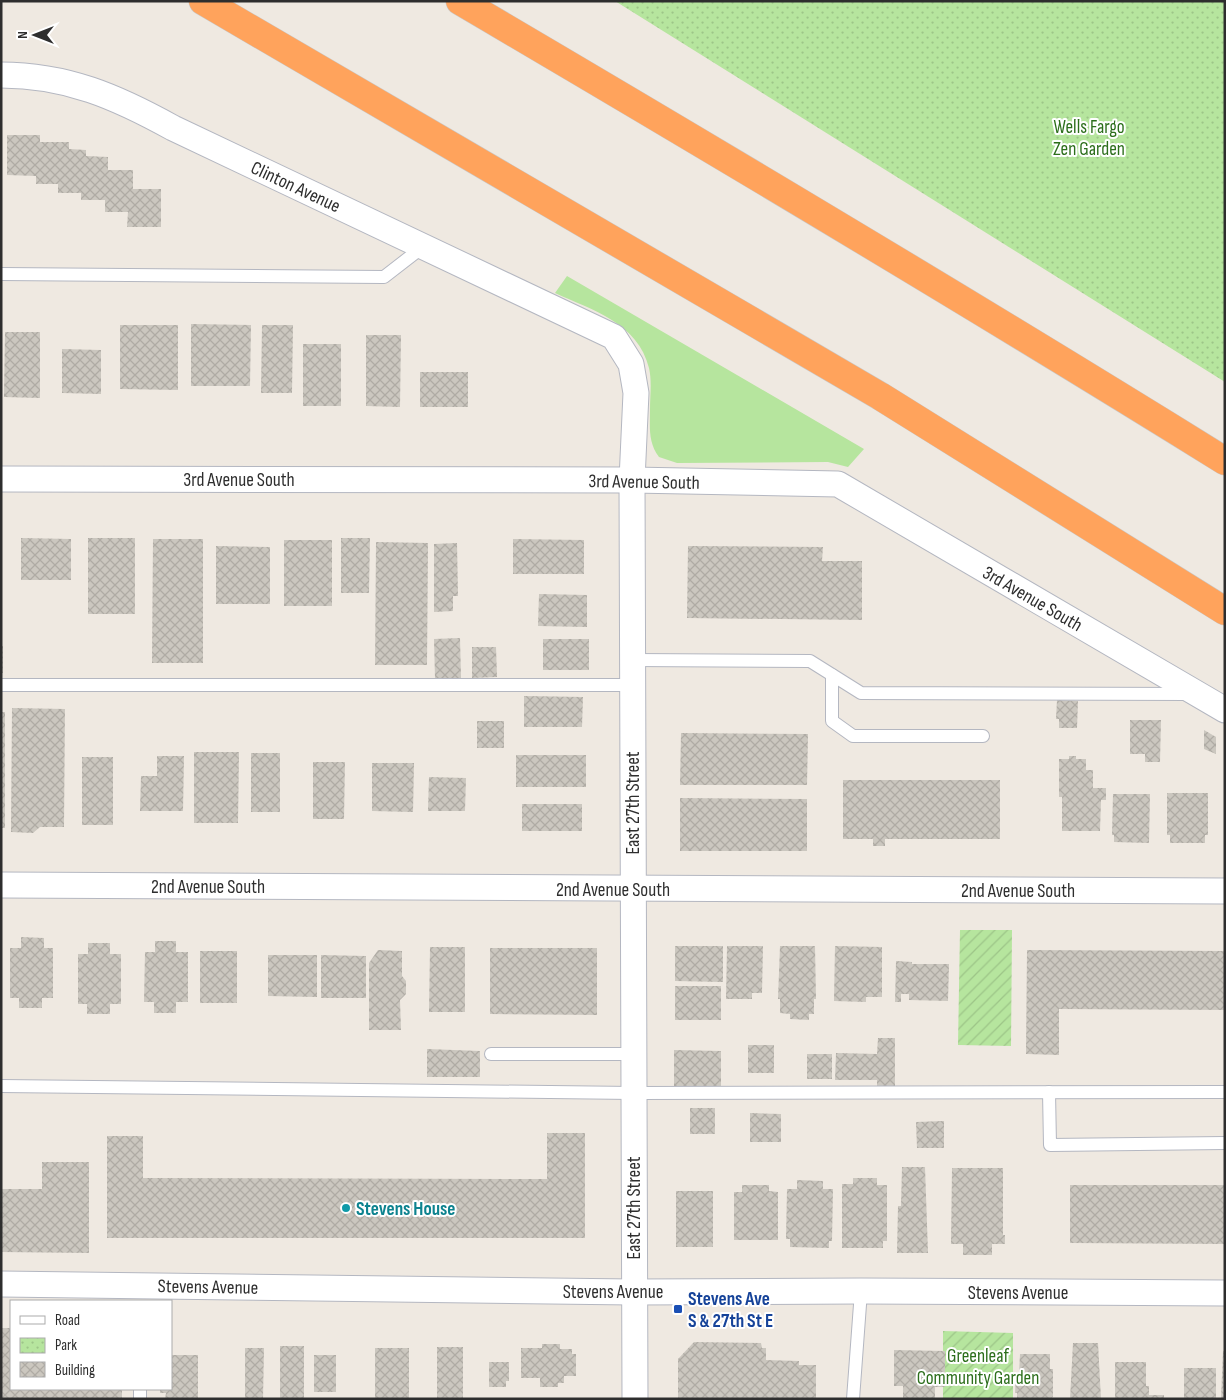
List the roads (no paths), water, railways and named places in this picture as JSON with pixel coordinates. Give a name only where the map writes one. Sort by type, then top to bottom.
[{"type":"highway","points":[[203,1],[880,396],[1225,611]]},
{"type":"highway","points":[[460,1],[720,153],[1225,461]]},
{"type":"street","name":"Clinton Avenue","points":[[1,75],[28,75],[79,85],[129,104],[173,128],[584,322]]},
{"type":"street","name":"East 27th Street","points":[[584,322],[614,337],[632,364],[636,393],[632,480],[633,1292],[635,1399]]},
{"type":"street","name":"3rd Avenue South","points":[[1,479],[632,480],[838,484],[1225,710]]},
{"type":"street","name":"2nd Avenue South","points":[[1,885],[633,890],[1225,891]]},
{"type":"street","name":"Stevens Avenue","points":[[1,1284],[139,1293],[861,1291],[1225,1294]]},
{"type":"lane","points":[[1,274],[384,277],[424,246]]},
{"type":"lane","points":[[632,660],[810,661],[861,694],[1196,694]]},
{"type":"lane","points":[[832,675],[832,721],[854,736],[983,736]]},
{"type":"lane","points":[[1,685],[632,685]]},
{"type":"lane","points":[[491,1054],[633,1054]]},
{"type":"lane","points":[[1,1086],[633,1093],[1225,1092]]},
{"type":"lane","points":[[1049,1092],[1050,1146],[1225,1143]]},
{"type":"lane","points":[[854,1399],[861,1291]]},
{"type":"place","name":"Stevens House","points":[[346,1208]]},
{"type":"place","name":"Stevens Ave S & 27th St E","points":[[678,1309]]},
{"type":"park label","name":"Wells Fargo Zen Garden","points":[[1089,137]]},
{"type":"park label","name":"Greenleaf Community Garden","points":[[978,1366]]}]
